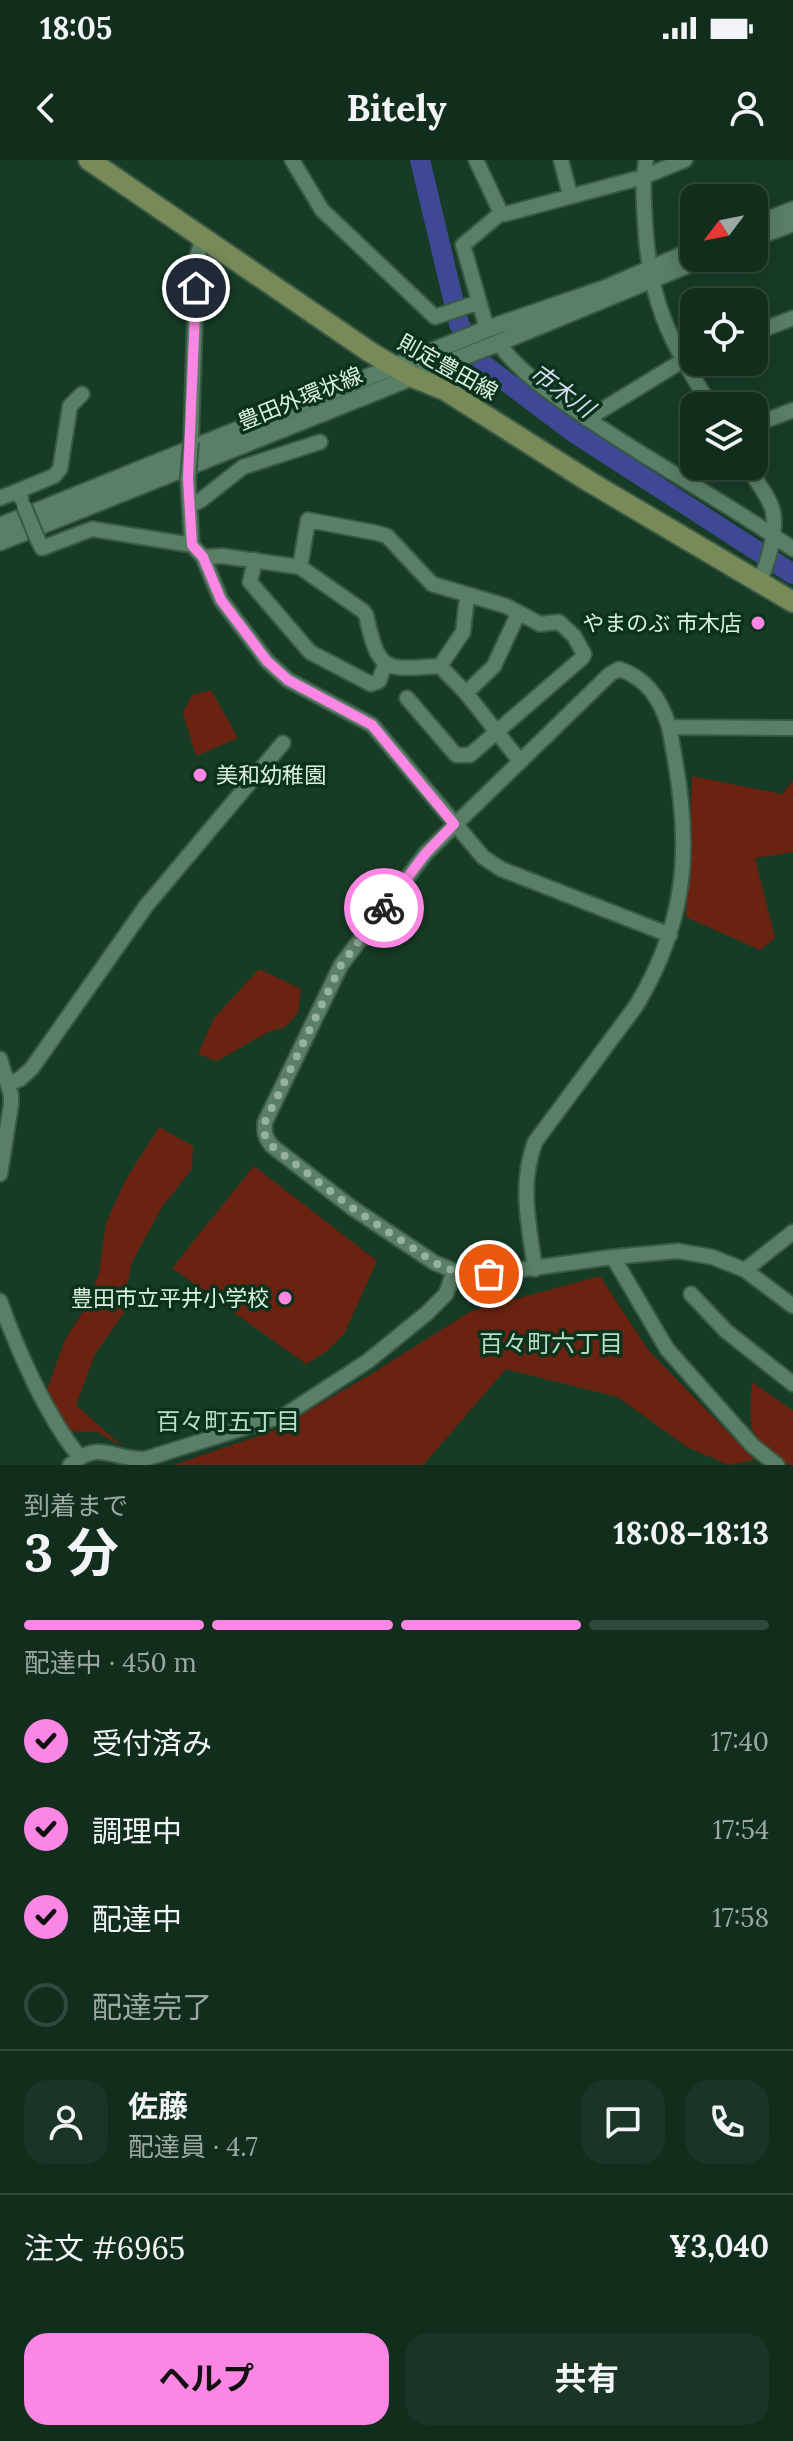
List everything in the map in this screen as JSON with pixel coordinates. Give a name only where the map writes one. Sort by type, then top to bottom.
[{"type":"main road","name":"則定豊田線","points":[[89,160],[404,372],[445,390],[590,482],[761,578],[793,602]]},
{"type":"street","points":[[292,160],[322,210],[435,317],[473,304]]},
{"type":"street","points":[[476,160],[501,213]]},
{"type":"street","points":[[561,160],[570,195]]},
{"type":"street","points":[[646,160],[643,177],[650,275],[670,337],[680,349]]},
{"type":"street","points":[[685,160],[643,177],[501,213],[463,245],[473,304],[488,338],[553,396],[793,549]]},
{"type":"street","points":[[768,220],[793,210]]},
{"type":"street","points":[[768,233],[793,223]]},
{"type":"street","points":[[192,545],[188,479],[197,257],[203,237]]},
{"type":"street","name":"豊田外環状線","points":[[650,275],[680,258]]},
{"type":"street","name":"豊田外環状線","points":[[0,542],[606,288],[680,266]]},
{"type":"street","points":[[768,328],[793,318]]},
{"type":"street","points":[[587,419],[680,363]]},
{"type":"street","name":"豊田外環状線","points":[[0,526],[404,372]]},
{"type":"street","points":[[0,498],[54,476],[60,469],[70,406],[82,394]]},
{"type":"street","points":[[768,420],[793,410]]},
{"type":"street","points":[[190,506],[243,467],[320,442]]},
{"type":"street","points":[[755,480],[774,511],[773,535],[761,578]]},
{"type":"street","points":[[18,491],[42,548],[92,529],[192,545],[203,557],[221,600],[267,661],[288,680],[372,725],[483,857],[501,869],[670,935]]},
{"type":"street","points":[[300,567],[308,520],[387,536],[432,584],[506,606],[540,624],[559,622],[574,636],[584,654],[470,755],[456,755],[407,698]]},
{"type":"street","points":[[203,557],[222,556],[300,567],[363,611],[375,652],[385,664],[397,669],[440,666]]},
{"type":"street","points":[[255,560],[250,582],[310,652],[371,684],[379,681],[385,664]]},
{"type":"street","points":[[440,666],[463,632],[467,596]]},
{"type":"street","points":[[466,693],[494,666],[518,614]]},
{"type":"street","points":[[440,666],[466,693],[520,761]]},
{"type":"street","points":[[535,1269],[525,1194],[528,1164],[535,1142],[636,1006],[655,973],[680,898],[683,827],[680,785],[669,727],[663,707],[656,697],[632,674],[619,669],[610,674],[426,853],[341,965],[265,1122],[265,1136],[272,1146],[351,1207],[435,1263],[454,1271],[489,1274],[535,1269],[613,1257],[678,1251],[712,1257],[745,1270],[793,1306]]},
{"type":"street","points":[[669,727],[793,728]]},
{"type":"street","points":[[8,1084],[20,1079],[32,1068],[146,906],[283,743]]},
{"type":"street","points":[[0,1059],[11,1095],[0,1174]]},
{"type":"street","points":[[745,1270],[793,1232]]},
{"type":"street","points":[[613,1257],[667,1349],[753,1446],[777,1465]]},
{"type":"street","points":[[0,1301],[75,1461],[101,1451],[125,1458],[145,1459],[285,1415],[368,1361],[427,1313],[446,1294],[454,1271]]},
{"type":"street","points":[[691,1294],[726,1331],[793,1384]]},
{"type":"shaded area","points":[[211,690],[238,738],[196,756],[183,713],[192,695]]},
{"type":"shaded area","points":[[692,776],[782,794],[793,781],[793,852],[755,858],[775,938],[760,950],[686,917]]},
{"type":"shaded area","points":[[259,969],[301,989],[298,1013],[285,1027],[268,1032],[217,1061],[198,1054],[214,1018]]},
{"type":"shaded area","points":[[159,1127],[193,1146],[192,1169],[162,1207],[131,1264],[126,1294],[130,1304],[95,1354],[76,1405],[123,1447],[97,1432],[65,1431],[45,1395],[65,1340],[82,1313],[99,1274],[106,1223],[125,1181]]},
{"type":"shaded area","points":[[254,1166],[377,1261],[344,1334],[327,1351],[306,1364],[172,1268]]},
{"type":"shaded area","points":[[600,1276],[649,1351],[755,1460],[729,1465],[687,1447],[618,1397],[506,1369],[423,1465],[173,1465],[273,1431],[471,1311]]},
{"type":"shaded area","points":[[752,1382],[793,1411],[793,1465],[788,1465],[764,1446],[753,1431],[750,1413]]},
{"type":"waterway","name":"市木川","points":[[420,160],[459,324],[484,365],[573,432],[793,574]]},
{"type":"way so far","points":[[384,908],[341,965],[265,1122],[265,1136],[272,1146],[351,1207],[435,1263],[454,1271],[489,1274]]},
{"type":"place","name":"やまのぶ 市木店","points":[[758,623]]},
{"type":"place","name":"美和幼稚園","points":[[200,775]]},
{"type":"place","name":"豊田市立平井小学校","points":[[285,1298]]},
{"type":"district","name":"百々町六丁目","points":[[551,1344]]},
{"type":"district","name":"百々町五丁目","points":[[228,1422]]},
{"type":"route","points":[[196,288],[188,479],[192,545],[203,557],[217,594],[267,661],[288,680],[372,725],[454,824],[426,853],[384,908]]}]
